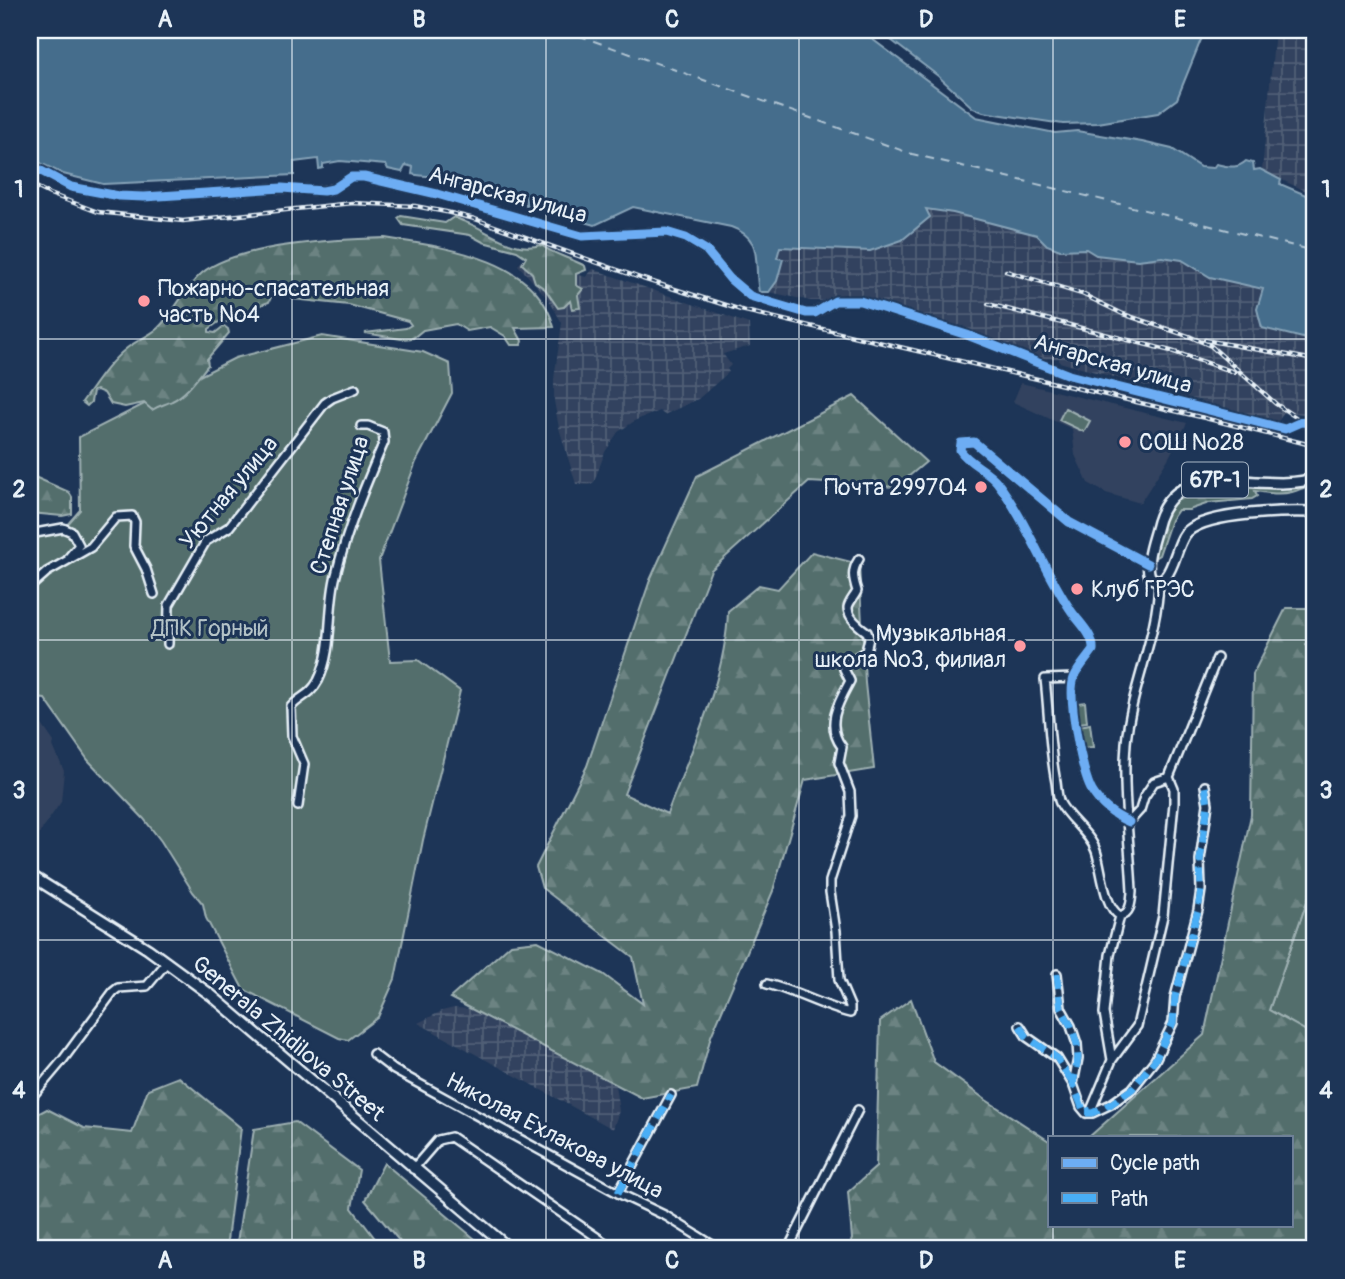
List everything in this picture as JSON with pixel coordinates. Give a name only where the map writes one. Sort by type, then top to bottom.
[{"type":"main road","name":"67Р-1","points":[[1148,564],[1161,511],[1172,496],[1191,485],[1219,480],[1292,484],[1315,478]]},
{"type":"main road","name":"67Р-1","points":[[1159,581],[1169,573],[1186,532],[1200,524],[1261,512],[1315,513]]},
{"type":"main road","points":[[1148,564],[1150,577],[1159,581]]},
{"type":"main road","name":"Generala Zhidilova Street","points":[[30,875],[167,961],[211,995],[510,1249]]},
{"type":"street","name":"Ангарская улица","points":[[30,165],[71,187],[119,196],[144,197],[282,188],[323,191],[333,189],[351,177],[364,177],[437,194],[582,236],[666,232],[686,238],[706,250],[730,279],[750,296],[806,313],[815,313],[835,301],[860,301],[967,335],[1069,375],[1285,429],[1301,422],[1315,424]]},
{"type":"street","name":"Уютная улица","points":[[168,644],[169,605],[206,541],[229,527],[325,403],[355,389]]},
{"type":"street","name":"Степная улица","points":[[298,806],[304,764],[292,736],[291,707],[296,701],[310,694],[322,671],[327,654],[336,573],[350,524],[384,442],[383,432],[361,425]]},
{"type":"street","points":[[1129,822],[1115,816],[1101,804],[1086,779],[1073,708],[1074,678],[1093,650],[1091,636],[1058,591],[1006,495],[994,478],[964,456],[960,450],[961,443],[974,442],[1069,522],[1148,564]]},
{"type":"street","points":[[30,587],[47,572],[91,547],[117,517],[132,516],[135,522],[134,546],[146,569],[154,594]]},
{"type":"street","points":[[30,534],[63,528],[72,531],[79,545],[67,561]]},
{"type":"street","points":[[767,984],[791,990],[850,1013],[850,1006],[839,980],[830,881],[851,816],[850,792],[839,763],[842,747],[833,736],[834,719],[839,701],[850,681],[844,669],[846,664],[866,651],[869,638],[867,632],[856,625],[848,611],[848,605],[857,591],[853,568],[859,559]]},
{"type":"street","points":[[1112,1060],[1104,1013],[1111,955],[1120,916],[1131,906],[1126,744],[1139,677],[1156,618],[1159,581]]},
{"type":"street","points":[[1088,1111],[1112,1060],[1137,1026],[1163,916],[1174,803],[1174,789],[1169,777],[1217,658]]},
{"type":"street","points":[[1074,678],[1045,679],[1049,709],[1048,734],[1059,802],[1096,851],[1114,911],[1120,916]]},
{"type":"street","points":[[1129,822],[1140,810],[1144,797],[1154,782],[1169,777]]},
{"type":"street","points":[[1020,1026],[1027,1037],[1057,1058],[1073,1084],[1081,1107],[1093,1113],[1132,1089],[1155,1060],[1173,1023],[1177,987],[1198,910],[1201,890],[1200,860],[1208,804],[1205,786]]},
{"type":"street","points":[[30,1099],[113,992],[118,988],[147,986],[167,961]]},
{"type":"street","points":[[1057,974],[1060,1009],[1071,1026],[1077,1044],[1078,1058],[1073,1084]]},
{"type":"street","name":"Николая Ехлакова улица","points":[[373,1054],[394,1070],[618,1193],[666,1216],[719,1249]]},
{"type":"street","points":[[618,1193],[671,1095]]},
{"type":"street","points":[[788,1249],[858,1110]]},
{"type":"street","points":[[413,1169],[438,1140],[451,1137],[614,1249]]},
{"type":"shaded area","points":[[30,30],[860,30],[976,117],[1055,133],[1077,131],[1142,142],[1172,149],[1200,167],[1213,168],[1216,164],[1235,166],[1246,161],[1253,163],[1254,170],[1260,169],[1281,180],[1280,184],[1315,199],[1315,341],[1262,328],[1257,309],[1263,289],[1210,277],[1182,260],[1162,257],[1138,260],[1096,255],[1086,249],[1060,250],[1047,245],[1037,235],[953,213],[926,209],[930,217],[902,240],[870,251],[780,247],[777,258],[783,259],[777,281],[769,292],[759,292],[753,245],[742,232],[731,227],[633,207],[595,225],[526,205],[525,195],[499,199],[450,184],[447,179],[412,174],[413,167],[406,165],[402,172],[388,169],[386,165],[340,161],[323,164],[323,168],[319,169],[318,159],[294,162],[294,175],[103,184],[63,174],[30,158]]},
{"type":"shaded area","points":[[878,30],[1205,30],[1177,99],[1158,113],[1098,123],[1063,124],[983,112],[973,108],[938,76]]},
{"type":"shaded area","points":[[1275,30],[1315,30],[1315,195],[1262,171]]},
{"type":"shaded area","points":[[925,209],[953,213],[1037,235],[1047,245],[1086,249],[1096,255],[1182,260],[1210,277],[1263,289],[1262,328],[1315,341],[1315,415],[1284,412],[1278,422],[1059,362],[1059,358],[1040,359],[965,330],[965,327],[959,325],[958,328],[931,321],[845,294],[811,301],[769,292],[777,281],[782,259],[776,258],[780,247],[866,250]]},
{"type":"shaded area","points":[[525,258],[586,277],[593,269],[749,324],[750,346],[723,354],[731,365],[727,369],[729,372],[698,399],[664,415],[660,411],[636,420],[618,432],[605,452],[594,482],[589,485],[576,484],[554,401],[554,379],[562,323],[549,300],[518,265]]},
{"type":"shaded area","name":"СОШ №28","points":[[1021,383],[1187,423],[1140,503],[1106,493],[1088,483],[1075,455],[1072,429],[1013,402]]},
{"type":"shaded area","points":[[38,719],[54,742],[53,746],[64,771],[61,802],[38,835],[30,835],[30,724]]},
{"type":"shaded area","points":[[454,1008],[472,1009],[615,1085],[619,1111],[613,1129],[418,1023]]},
{"type":"green space","points":[[401,216],[445,223],[454,217],[512,244],[526,247],[541,245],[580,263],[586,270],[576,274],[576,285],[583,289],[578,295],[580,308],[572,309],[570,301],[564,307],[558,308],[522,264],[526,257],[517,251],[483,242],[470,235],[403,225],[398,218]]},
{"type":"green space","points":[[385,238],[460,252],[509,271],[529,285],[544,304],[554,327],[515,328],[522,341],[521,345],[511,345],[505,336],[490,327],[467,331],[456,324],[423,330],[413,338],[401,339],[365,333],[406,328],[411,325],[408,321],[349,305],[293,299],[286,289],[280,286],[274,290],[269,302],[243,319],[220,321],[209,329],[209,332],[215,333],[224,326],[229,333],[207,359],[208,365],[192,385],[177,398],[152,410],[144,403],[125,407],[111,404],[104,393],[97,390],[93,391],[91,402],[87,406],[82,402],[114,360],[158,328],[196,279],[218,263],[263,249]]},
{"type":"green space","name":"ДПК Горный","points":[[322,336],[423,352],[450,364],[452,393],[416,462],[379,560],[390,661],[418,660],[460,691],[423,840],[395,979],[378,1017],[348,1040],[339,1038],[243,989],[206,918],[203,904],[161,841],[144,819],[88,760],[45,699],[30,697],[30,533],[66,526],[80,510],[79,437],[235,358]]},
{"type":"green space","points":[[854,396],[926,462],[896,487],[809,482],[711,570],[624,794],[667,814],[714,688],[726,637],[728,611],[759,585],[778,589],[812,552],[859,564],[865,683],[874,769],[805,780],[773,891],[711,1036],[697,1088],[642,1098],[450,998],[511,944],[538,941],[603,974],[643,1004],[633,957],[542,888],[536,867],[587,766],[650,580],[697,476]]},
{"type":"green space","points":[[1065,408],[1090,421],[1084,432],[1059,420]]},
{"type":"green space","points":[[1315,473],[1315,486],[1283,493],[1255,491],[1257,496],[1252,499],[1209,503],[1189,510],[1178,510],[1171,520],[1159,555],[1152,556],[1154,541],[1163,529],[1159,517],[1172,501],[1234,490],[1235,483],[1245,475],[1291,480]]},
{"type":"green space","points":[[30,475],[69,492],[72,497],[72,514],[62,516],[31,513]]},
{"type":"green space","points":[[1286,608],[1315,608],[1315,634],[1306,644],[1315,659],[1315,878],[1269,1010],[1315,1036],[1315,1249],[848,1249],[852,1239],[848,1192],[876,1167],[880,1021],[911,999],[934,1062],[1048,1140],[1048,1226],[1292,1226],[1292,1136],[1090,1136],[1204,1035],[1251,815],[1253,674]]},
{"type":"green space","points":[[1085,702],[1087,722],[1079,723],[1077,703]]},
{"type":"green space","points":[[1090,724],[1093,747],[1082,748],[1080,726]]},
{"type":"green space","points":[[1315,878],[1315,1036],[1269,1010]]},
{"type":"green space","points":[[179,1077],[241,1128],[226,1249],[30,1249],[30,1118],[47,1109],[84,1128],[132,1133],[148,1089]]},
{"type":"green space","points":[[295,1122],[359,1170],[352,1208],[383,1249],[236,1249],[254,1129]]},
{"type":"green space","points":[[384,1163],[487,1249],[406,1249],[365,1200]]},
{"type":"ferry route","points":[[563,30],[912,154],[1315,251]]},
{"type":"railway","points":[[30,184],[98,212],[183,221],[352,203],[415,206],[446,212],[475,219],[643,279],[741,310],[1315,446]]},
{"type":"railway","points":[[1006,271],[1082,294],[1123,314],[1211,346],[1276,404],[1315,430]]},
{"type":"railway","points":[[988,304],[1171,351],[1234,372]]},
{"type":"railway","points":[[1205,340],[1315,360]]},
{"type":"marked path","points":[[1086,1113],[1111,1104],[1132,1089],[1155,1060],[1173,1023],[1175,997],[1201,890],[1200,860],[1208,804],[1205,786]]},
{"type":"marked path","points":[[1057,974],[1061,1008],[1077,1044],[1078,1058],[1073,1084],[1084,1112],[1091,1110]]},
{"type":"marked path","points":[[1020,1026],[1027,1037],[1057,1058],[1073,1084]]},
{"type":"marked path","points":[[618,1193],[671,1095]]},
{"type":"cycle path","points":[[30,165],[71,187],[119,196],[144,197],[282,188],[323,191],[333,189],[351,177],[364,177],[437,194],[582,236],[666,232],[686,238],[706,250],[730,279],[750,296],[772,303],[815,313],[835,301],[860,301],[967,335],[1069,375],[1285,429],[1301,422],[1315,423]]},
{"type":"cycle path","points":[[1129,822],[1108,810],[1099,801],[1088,782],[1080,753],[1072,687],[1076,674],[1093,650],[1091,639],[1060,593],[1007,497],[993,477],[964,455],[960,450],[961,443],[974,442],[1069,522],[1148,564]]},
{"type":"place","name":"Пожарно-спасательная часть №4","points":[[144,301]]},
{"type":"place","name":"СОШ №28","points":[[1125,442]]},
{"type":"place","name":"Почта 299704","points":[[981,487]]},
{"type":"place","name":"Клуб ГРЭС","points":[[1077,589]]},
{"type":"place","name":"Музыкальная школа №3, филиал","points":[[1020,646]]}]
